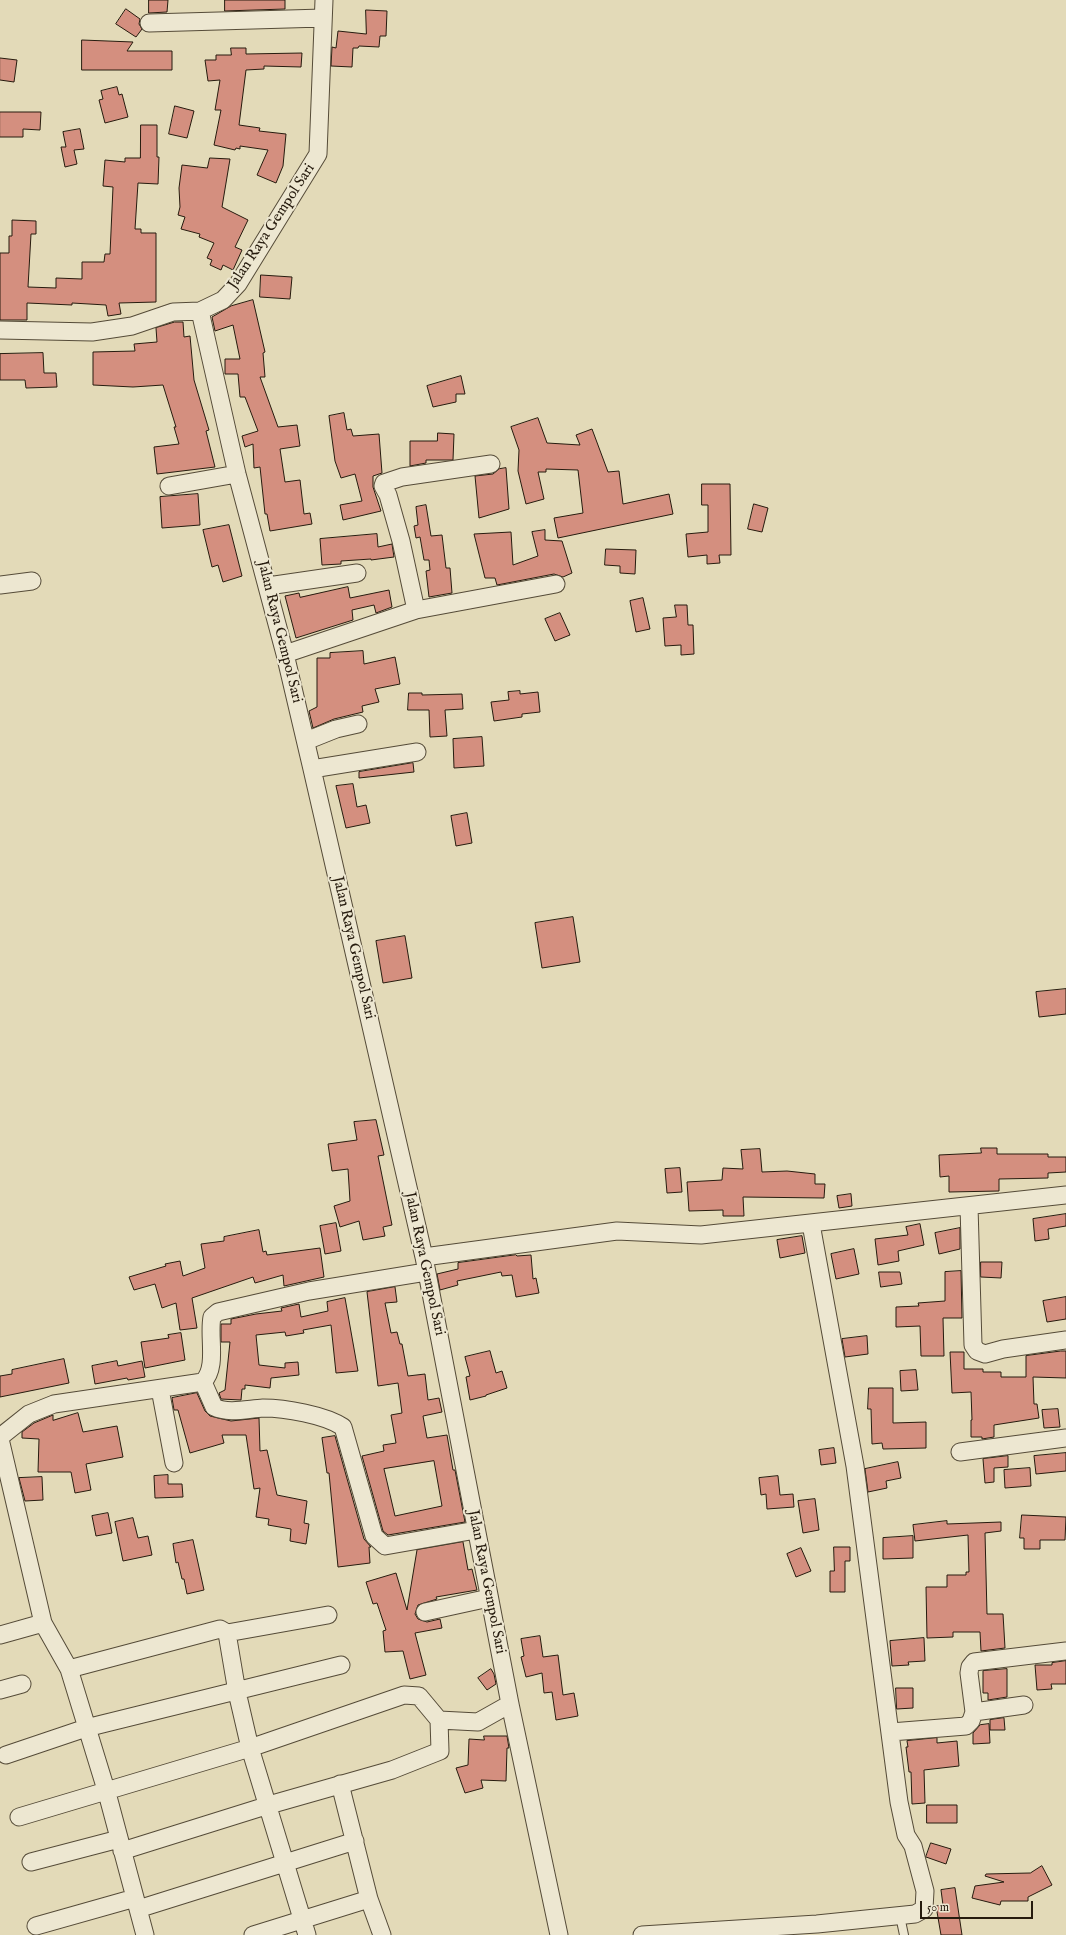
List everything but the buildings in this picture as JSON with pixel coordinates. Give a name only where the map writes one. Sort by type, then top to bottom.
[{"type":"street","name":"Jalan Raya Gempol Sari","points":[[324,0],[318,154],[238,284],[223,300],[200,312],[237,474],[268,586],[306,740],[425,1264],[510,1704],[559,1935]]},
{"type":"street","points":[[149,23],[324,18]]},
{"type":"street","points":[[0,330],[92,332],[132,326],[173,312],[200,312]]},
{"type":"street","points":[[416,610],[401,541],[388,495],[383,486],[384,483],[402,477],[491,464]]},
{"type":"street","points":[[169,486],[237,474]]},
{"type":"street","points":[[268,586],[357,573]]},
{"type":"street","points":[[0,585],[32,581]]},
{"type":"street","points":[[285,654],[416,610],[556,584]]},
{"type":"street","points":[[306,740],[336,729],[358,724]]},
{"type":"street","points":[[312,769],[417,752]]},
{"type":"street","points":[[146,1935],[120,1845],[107,1792],[69,1669],[44,1623],[0,1438],[29,1414],[54,1404],[203,1382],[211,1371],[210,1326],[212,1317],[218,1312],[425,1264],[617,1231],[701,1235],[1066,1195]]},
{"type":"street","points":[[969,1206],[973,1345],[977,1351],[985,1354],[1003,1349],[1066,1340]]},
{"type":"street","points":[[642,1935],[737,1932],[900,1916],[922,1912],[924,1909],[925,1891],[913,1846],[906,1835],[899,1802],[855,1466],[810,1224]]},
{"type":"street","points":[[203,1382],[214,1407],[217,1409],[265,1408],[320,1416],[332,1420],[343,1427],[374,1536],[385,1546],[476,1530]]},
{"type":"street","points":[[160,1389],[174,1463]]},
{"type":"street","points":[[960,1452],[1066,1438]]},
{"type":"street","points":[[425,1612],[489,1598]]},
{"type":"street","points":[[69,1669],[220,1630],[227,1633],[328,1614]]},
{"type":"street","points":[[0,1635],[44,1623]]},
{"type":"street","points":[[227,1633],[237,1692],[250,1748],[269,1805],[304,1927]]},
{"type":"street","points":[[891,1732],[966,1726],[971,1722],[974,1712],[970,1667],[974,1662],[1066,1650]]},
{"type":"street","points":[[6,1755],[86,1728],[237,1692],[341,1665]]},
{"type":"street","points":[[0,1690],[22,1684]]},
{"type":"street","points":[[19,1818],[250,1748],[404,1695],[419,1696],[439,1720],[440,1751],[392,1770],[120,1845],[31,1862]]},
{"type":"street","points":[[439,1720],[478,1722],[510,1704]]},
{"type":"street","points":[[974,1712],[1024,1705]]},
{"type":"street","points":[[340,1784],[369,1899],[382,1935]]},
{"type":"street","points":[[36,1926],[136,1903],[285,1863],[355,1841]]},
{"type":"street","points":[[253,1935],[304,1927],[369,1899]]},
{"type":"lane","points":[[900,1916],[904,1935]]}]
